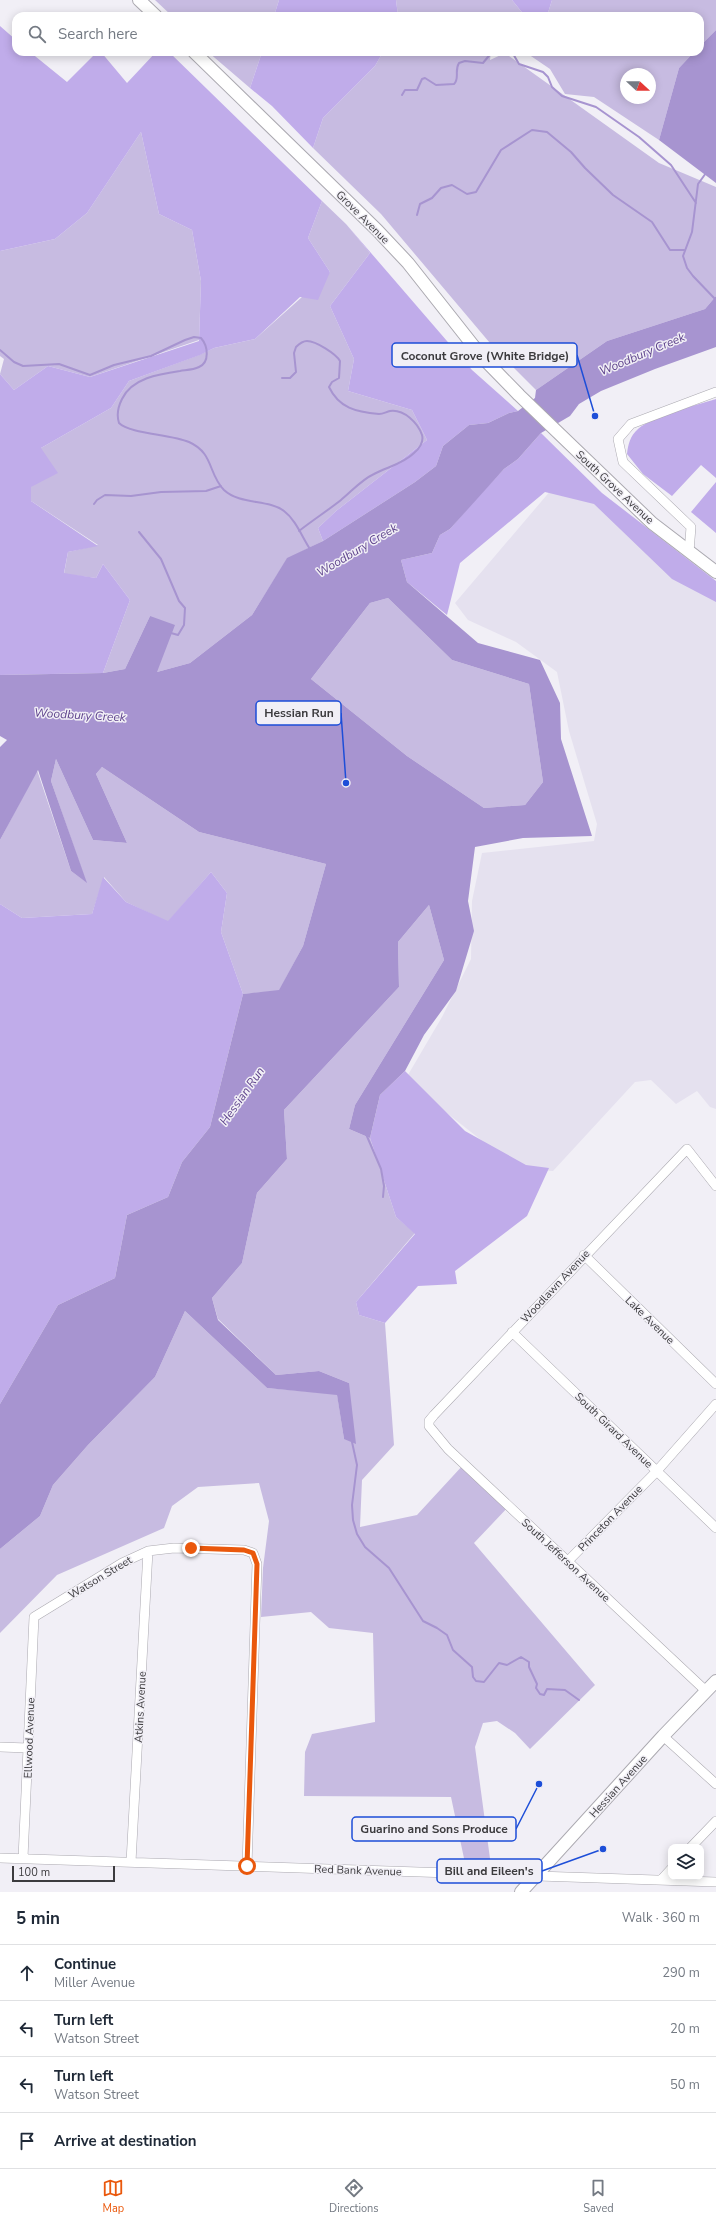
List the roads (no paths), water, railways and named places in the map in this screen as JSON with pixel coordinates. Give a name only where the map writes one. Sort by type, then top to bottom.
[{"type":"main road","points":[[139,0],[152,12]]},
{"type":"main road","name":"Grove Avenue","points":[[198,56],[377,230],[408,263],[483,358],[519,395]]},
{"type":"main road","name":"South Grove Avenue","points":[[519,395],[652,523],[716,572]]},
{"type":"main road","name":"Hessian Avenue","points":[[521,1892],[716,1681]]},
{"type":"street","points":[[688,552],[691,527],[623,462],[618,440],[631,424],[716,392]]},
{"type":"street","name":"Woodlawn Avenue","points":[[429,1426],[429,1422],[434,1415],[584,1255],[687,1149],[715,1182]]},
{"type":"street","name":"Lake Avenue","points":[[584,1255],[716,1384]]},
{"type":"street","name":"South Girard Avenue","points":[[512,1332],[716,1528]]},
{"type":"street","name":"Princeton Avenue","points":[[568,1561],[656,1472],[716,1404]]},
{"type":"street","name":"South Jefferson Avenue","points":[[429,1426],[448,1449],[706,1691]]},
{"type":"street","name":"Watson Street","points":[[34,1617],[122,1562],[148,1551],[174,1548],[244,1550],[253,1553],[256,1557],[257,1566],[247,1866]]},
{"type":"street","name":"Atkins Avenue","points":[[131,1862],[148,1551]]},
{"type":"street","name":"Ellwood Avenue","points":[[23,1858],[34,1617]]},
{"type":"street","points":[[664,1736],[716,1784]]},
{"type":"street","points":[[0,1747],[28,1748]]},
{"type":"street","points":[[695,1844],[716,1821]]},
{"type":"street","name":"Red Bank Avenue","points":[[0,1858],[716,1882]]},
{"type":"street","points":[[661,1880],[668,1872]]},
{"type":"water","points":[[716,30],[716,183],[659,140],[679,68],[690,56],[704,56],[704,42]]},
{"type":"water","name":"Woodbury Creek","points":[[716,296],[716,347],[655,369],[601,391],[579,404],[570,416],[541,433],[518,459],[504,469],[450,529],[440,535],[432,553],[401,560],[407,582],[478,643],[540,660],[560,703],[561,739],[592,836],[523,838],[475,847],[468,901],[474,931],[456,991],[424,1035],[405,1071],[380,1095],[370,1138],[349,1129],[355,1105],[444,960],[429,905],[398,942],[399,987],[284,1110],[287,1159],[257,1193],[242,1263],[212,1298],[218,1320],[276,1375],[319,1371],[349,1383],[356,1444],[344,1439],[337,1395],[267,1388],[185,1311],[155,1377],[88,1445],[53,1485],[40,1516],[0,1549],[0,1404],[58,1305],[115,1278],[127,1215],[168,1197],[182,1162],[210,1127],[243,994],[279,990],[303,946],[326,864],[199,832],[102,767],[96,774],[127,843],[93,840],[56,759],[51,781],[87,883],[71,871],[38,770],[0,840],[0,747],[7,740],[0,736],[0,675],[103,673],[125,669],[150,616],[175,625],[157,672],[190,663],[252,615],[287,558],[323,541],[415,482],[436,466],[443,446],[469,425],[488,423],[509,413],[518,411],[535,398],[536,390],[607,341],[705,309]],"holes":[[[388,598],[452,660],[529,684],[543,782],[525,805],[484,808],[407,756],[311,679],[370,603]]]},
{"type":"waterway","points":[[402,95],[405,90],[417,90],[422,79],[425,78],[436,85],[454,84],[457,79],[457,69],[459,63],[465,61],[483,63],[489,56]]},
{"type":"waterway","points":[[514,56],[519,64],[543,72],[548,77],[552,87],[562,96],[596,107],[639,137],[671,165],[696,203]]},
{"type":"waterway","points":[[417,215],[420,204],[432,198],[441,188],[452,185],[467,194],[476,192],[501,150],[532,130],[547,132],[571,152],[613,195],[652,222],[670,250],[684,250]]},
{"type":"waterway","points":[[706,173],[698,184],[692,232],[683,256],[687,268],[716,300]]},
{"type":"waterway","points":[[0,350],[14,362],[23,366],[59,364],[90,375],[114,365],[151,356],[185,340],[194,337],[201,338],[205,345],[207,354],[203,365],[192,369],[147,378],[132,386],[119,405],[119,423],[124,427],[141,432],[181,439],[197,447],[207,458],[215,477],[224,490],[238,498],[270,505],[284,511],[295,524],[310,549]]},
{"type":"waterway","points":[[282,378],[290,378],[296,372],[294,353],[296,347],[306,341],[320,345],[340,361],[339,378],[332,382],[329,387],[338,400],[349,408],[363,412],[379,414],[390,411],[400,412],[414,422],[422,435],[422,443],[410,457],[400,463],[369,476],[341,500],[299,531]]},
{"type":"waterway","points":[[94,504],[105,495],[131,496],[161,492],[206,491],[221,486]]},
{"type":"waterway","points":[[139,532],[161,559],[179,601],[185,608],[184,625],[178,635],[171,633]]},
{"type":"waterway","points":[[366,1134],[381,1169],[384,1186],[383,1197]]},
{"type":"waterway","points":[[352,1442],[357,1465],[352,1505],[353,1520],[357,1534],[365,1547],[389,1568],[423,1621],[447,1635],[453,1650],[472,1667],[473,1677],[476,1681],[484,1682],[499,1663],[507,1665],[521,1657],[529,1662],[529,1667],[537,1684],[536,1688],[540,1694],[544,1695],[547,1689],[565,1690],[579,1700]]},
{"type":"place","name":"Coconut Grove (White Bridge)","points":[[595,416]]},
{"type":"place","name":"Hessian Run","points":[[346,783]]},
{"type":"place","name":"Guarino and Sons Produce","points":[[539,1784]]},
{"type":"place","name":"Bill and Eileen's","points":[[603,1849]]}]
